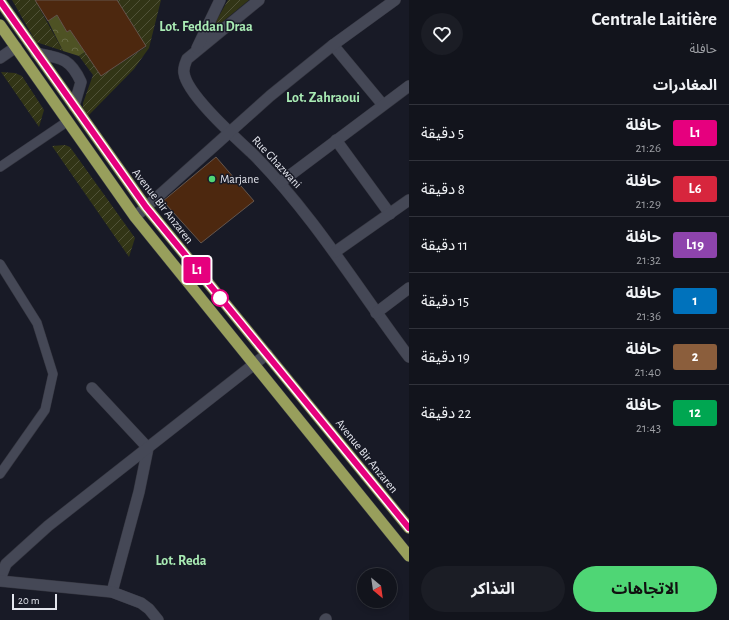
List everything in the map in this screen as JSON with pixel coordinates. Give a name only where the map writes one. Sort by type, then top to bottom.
[{"type":"highway","name":"Avenue Bir Anzaren","points":[[0,1],[36,54],[146,207],[409,528]]},
{"type":"highway","points":[[0,25],[135,217],[409,556]]},
{"type":"street","points":[[196,51],[220,0]]},
{"type":"street","points":[[135,217],[270,96],[333,45],[395,0]]},
{"type":"street","name":"Rue Ghazwani","points":[[258,1],[187,59],[184,67],[184,75],[188,85],[201,102],[281,182],[335,252],[376,313],[409,357]]},
{"type":"street","points":[[333,45],[383,105]]},
{"type":"street","points":[[0,58],[16,47]]},
{"type":"street","points":[[36,54],[61,58],[69,62],[76,69],[81,82],[74,106]]},
{"type":"street","points":[[281,182],[409,86]]},
{"type":"street","points":[[336,140],[390,214]]},
{"type":"street","points":[[335,252],[409,200]]},
{"type":"street","points":[[376,313],[409,288]]},
{"type":"street","points":[[158,620],[149,609],[141,603],[112,592],[0,580],[6,564],[26,544],[267,354]]},
{"type":"street","points":[[92,388],[148,448]]},
{"type":"street","points":[[112,592],[139,492],[148,448]]},
{"type":"lane","points":[[0,167],[68,121]]},
{"type":"lane","points":[[0,264],[37,323],[53,374],[45,410],[0,474]]},
{"type":"green space","points":[[12,0],[35,0],[63,51],[36,42]]},
{"type":"green space","points":[[117,0],[161,0],[149,48],[134,69],[87,117],[83,108],[83,103],[93,75],[79,56],[85,52],[101,76],[146,47]]},
{"type":"green space","points":[[228,0],[249,0],[210,32]]},
{"type":"green space","points":[[57,15],[67,32],[70,30],[85,52],[79,56],[63,51],[48,21]]},
{"type":"green space","points":[[1,72],[15,73],[22,76],[44,110],[39,127]]},
{"type":"green space","points":[[65,145],[70,147],[135,238],[129,257],[52,146]]},
{"type":"building","points":[[35,0],[117,0],[146,46],[101,76],[70,30],[67,32],[57,15],[48,21]]},
{"type":"building","name":"Marjane","points":[[216,157],[254,201],[201,243],[163,201]]},
{"type":"bus line","name":"L1","points":[[0,1],[146,207],[409,528]]},
{"type":"place","name":"Marjane","points":[[212,179]]},
{"type":"district","name":"Lot. Feddan Draa","points":[[206,27]]},
{"type":"district","name":"Lot. Zahraoui","points":[[323,98]]},
{"type":"district","name":"Lot. Reda","points":[[181,561]]}]
